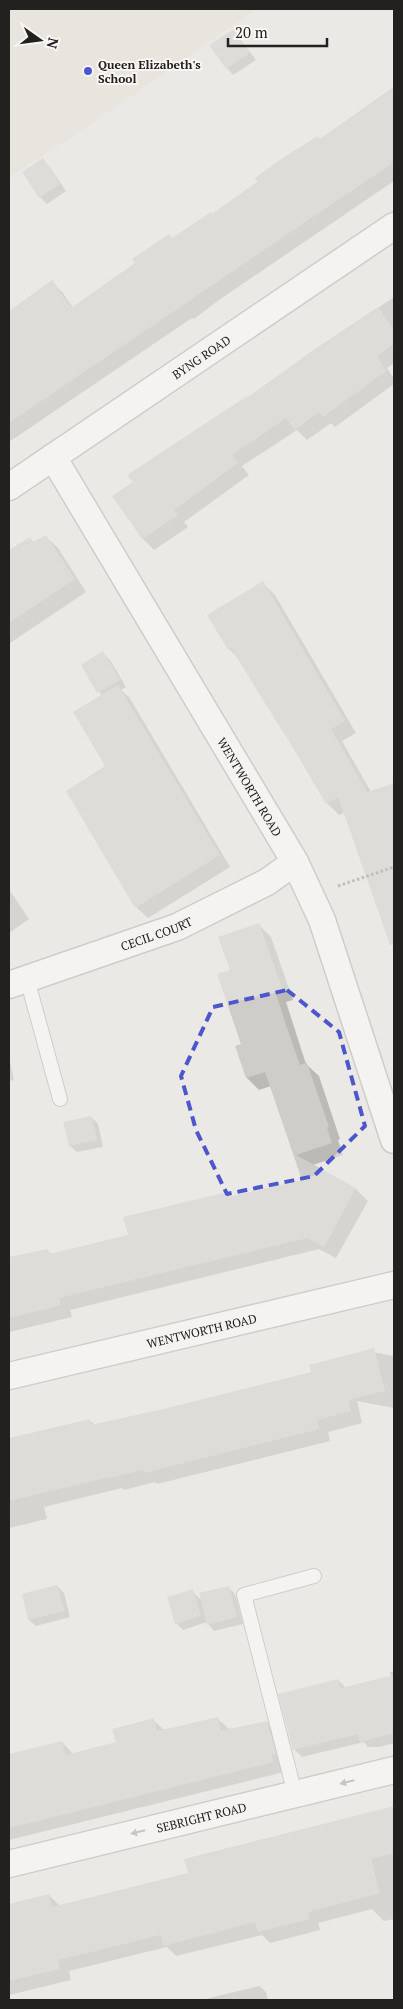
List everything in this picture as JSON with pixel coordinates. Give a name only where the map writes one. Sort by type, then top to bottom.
[{"type":"street","name":"BYNG ROAD","points":[[9,487],[394,226]]},
{"type":"street","name":"WENTWORTH ROAD","points":[[53,457],[295,862],[322,920],[394,1140]]},
{"type":"street","name":"CECIL COURT","points":[[18,982],[177,926],[267,882],[295,862]]},
{"type":"street","name":"WENTWORTH ROAD","points":[[9,1376],[394,1285]]},
{"type":"street","name":"SEBRIGHT ROAD","points":[[9,1864],[394,1770]]},
{"type":"lane","points":[[18,982],[60,1099]]},
{"type":"lane","points":[[295,1794],[244,1595],[314,1576]]},
{"type":"path","points":[[310,895],[394,867]]},
{"type":"highlighted area","points":[[287,990],[339,1032],[365,1126],[314,1176],[227,1194],[196,1130],[181,1076],[213,1007]]},
{"type":"shaded area","name":"Queen Elizabeth's School","points":[[9,9],[256,9],[78,133],[9,177]]},
{"type":"building","points":[[234,29],[250,53],[226,69],[209,45]]},
{"type":"building","points":[[394,88],[394,162],[9,423],[9,311],[52,280],[71,308],[135,263],[132,259],[169,234],[172,238],[211,212],[212,214],[258,181],[255,178],[284,157],[318,136],[320,139]]},
{"type":"building","points":[[43,158],[60,184],[39,198],[22,172]]},
{"type":"building","points":[[378,307],[394,330],[394,344],[377,356],[386,371],[323,417],[319,412],[295,430],[286,418],[232,455],[238,463],[174,510],[178,515],[142,539],[112,496],[133,482],[127,475],[248,397]]},
{"type":"building","points":[[46,535],[75,579],[9,623],[9,550],[30,537],[33,542]]},
{"type":"building","points":[[263,581],[345,721],[331,729],[367,792],[394,783],[394,945],[390,945],[338,797],[326,804],[231,648],[228,650],[207,615]]},
{"type":"building","points":[[103,651],[120,680],[97,693],[81,665]]},
{"type":"building","points":[[118,685],[220,855],[135,908],[66,791],[105,766],[73,712]]},
{"type":"building","points":[[259,923],[282,988],[275,991],[287,1028],[300,1065],[307,1063],[329,1127],[327,1128],[332,1143],[296,1155],[356,1188],[324,1247],[307,1238],[59,1298],[61,1305],[9,1318],[9,1257],[48,1249],[49,1254],[128,1235],[123,1217],[227,1192],[228,1197],[302,1180],[265,1072],[246,1078],[235,1046],[241,1044],[217,974],[230,970],[218,937]]},
{"type":"building","points":[[91,1116],[97,1140],[69,1146],[63,1122]]},
{"type":"building","points":[[374,1348],[385,1391],[348,1400],[351,1411],[317,1420],[319,1429],[144,1473],[143,1470],[9,1501],[9,1438],[90,1419],[91,1425],[163,1409],[311,1372],[309,1365]]},
{"type":"building","points":[[57,1585],[65,1611],[28,1620],[22,1594]]},
{"type":"building","points":[[229,1586],[237,1617],[207,1625],[199,1593]]},
{"type":"building","points":[[193,1589],[201,1616],[175,1624],[167,1597]]},
{"type":"building","points":[[394,1675],[394,1733],[360,1742],[358,1734],[293,1750],[278,1694],[338,1679],[341,1688]]},
{"type":"building","points":[[218,1717],[221,1731],[267,1721],[276,1754],[272,1755],[273,1762],[9,1828],[9,1754],[62,1741],[66,1755],[116,1742],[112,1729],[154,1718],[157,1731]]},
{"type":"building","points":[[394,1806],[394,1853],[371,1859],[380,1893],[308,1912],[310,1919],[258,1932],[255,1922],[163,1946],[161,1935],[58,1960],[60,1969],[9,1981],[9,1904],[49,1894],[52,1907],[188,1873],[184,1859]]},
{"type":"place","name":"Queen Elizabeth's School","points":[[88,71]]}]
